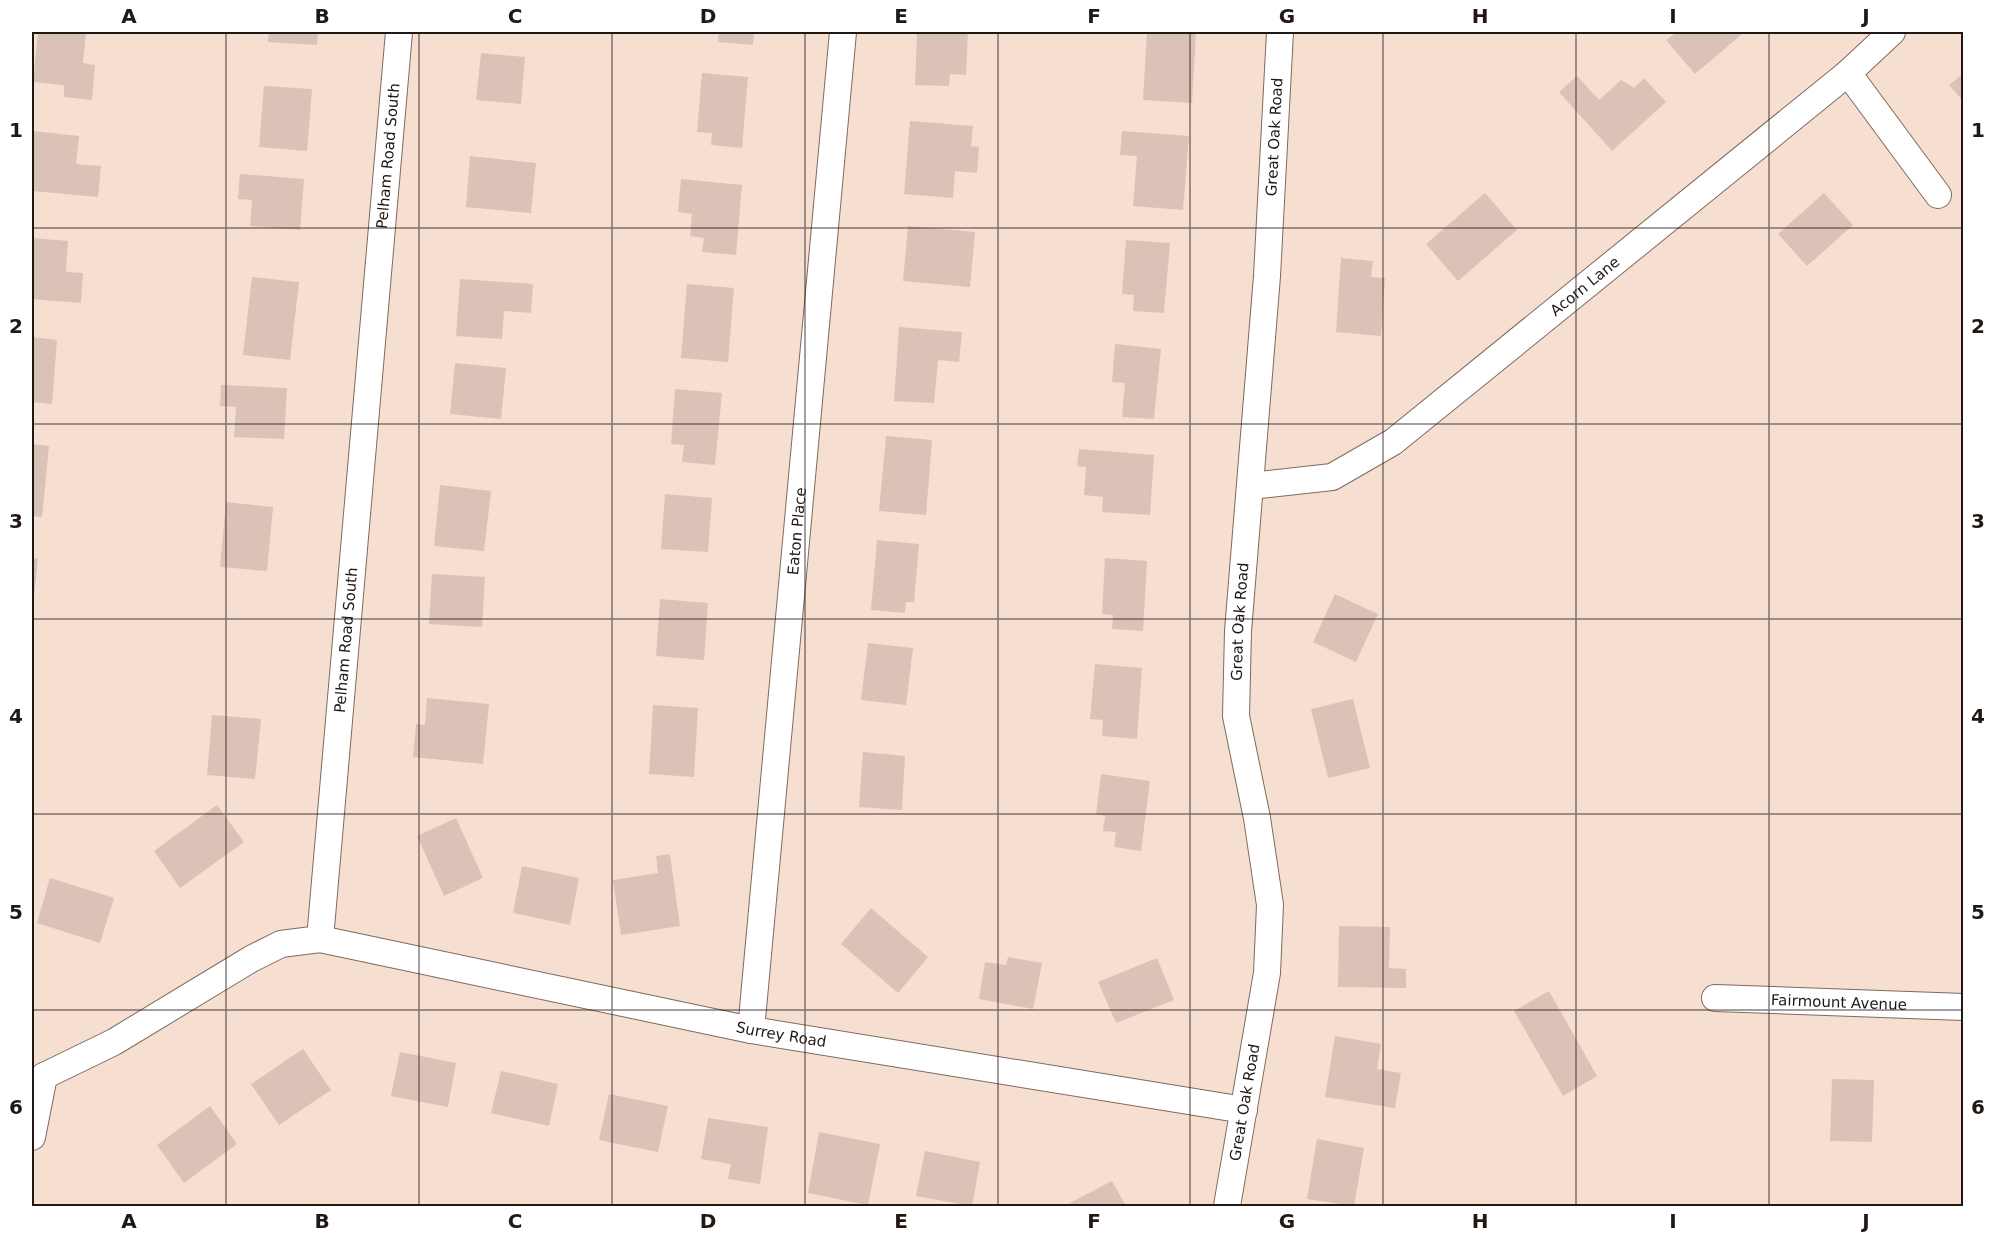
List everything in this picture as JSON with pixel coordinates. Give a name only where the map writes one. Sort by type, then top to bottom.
[{"type":"street","name":"Pelham Road South","points":[[320,939],[399,32]]},
{"type":"street","name":"Eaton Place","points":[[751,1030],[843,32]]},
{"type":"street","name":"Great Oak Road","points":[[1227,1206],[1267,973],[1270,905],[1257,818],[1236,716],[1238,631],[1267,276],[1281,32]]},
{"type":"street","name":"Acorn Lane","points":[[1251,486],[1332,477],[1393,442],[1848,73],[1892,32]]},
{"type":"street","points":[[1848,73],[1938,195]]},
{"type":"street","name":"Surrey Road","points":[[320,939],[751,1030],[1244,1110]]},
{"type":"street","points":[[32,1137],[38,1068],[114,1042],[251,959],[281,944],[320,939]]},
{"type":"street","name":"Fairmount Avenue","points":[[1715,998],[1964,1007]]},
{"type":"building","points":[[38,32],[86,32],[83,63],[95,65],[92,100],[64,97],[64,85],[33,82]]},
{"type":"building","points":[[269,32],[318,32],[317,45],[268,42]]},
{"type":"building","points":[[719,32],[754,32],[753,45],[718,42]]},
{"type":"building","points":[[917,32],[968,32],[966,75],[950,74],[949,86],[915,85]]},
{"type":"building","points":[[1147,32],[1196,32],[1192,103],[1143,100]]},
{"type":"building","points":[[1677,32],[1739,32],[1741,35],[1695,74],[1666,40]]},
{"type":"building","points":[[481,53],[525,57],[521,104],[476,100]]},
{"type":"building","points":[[702,73],[748,77],[742,148],[711,145],[712,133],[697,132]]},
{"type":"building","points":[[1964,73],[1964,102],[1949,85]]},
{"type":"building","points":[[1577,76],[1599,100],[1621,80],[1634,88],[1644,78],[1666,102],[1612,151],[1559,92]]},
{"type":"building","points":[[264,86],[312,89],[307,151],[259,147]]},
{"type":"building","points":[[910,121],[973,126],[971,146],[979,147],[977,173],[955,171],[953,198],[904,194]]},
{"type":"building","points":[[32,131],[79,136],[76,164],[101,166],[98,197],[32,191]]},
{"type":"building","points":[[1122,131],[1189,136],[1183,210],[1133,206],[1137,156],[1120,155]]},
{"type":"building","points":[[470,156],[536,163],[531,213],[466,207]]},
{"type":"building","points":[[240,174],[304,179],[300,230],[250,226],[252,200],[238,199]]},
{"type":"building","points":[[681,179],[742,185],[736,255],[702,252],[704,238],[690,236],[692,214],[678,212]]},
{"type":"building","points":[[1485,193],[1517,230],[1458,281],[1426,244]]},
{"type":"building","points":[[1824,193],[1853,225],[1807,266],[1778,234]]},
{"type":"building","points":[[908,226],[975,232],[970,287],[903,281]]},
{"type":"building","points":[[32,238],[68,241],[66,272],[83,273],[81,303],[32,299]]},
{"type":"building","points":[[1126,240],[1170,243],[1164,313],[1133,311],[1134,295],[1122,294]]},
{"type":"building","points":[[1341,258],[1373,261],[1371,277],[1385,278],[1381,336],[1336,332]]},
{"type":"building","points":[[252,277],[299,282],[290,360],[243,355]]},
{"type":"building","points":[[460,279],[533,284],[531,313],[504,311],[502,339],[456,336]]},
{"type":"building","points":[[687,284],[734,288],[728,362],[681,358]]},
{"type":"building","points":[[899,327],[962,332],[959,362],[938,360],[934,403],[894,401]]},
{"type":"building","points":[[32,337],[57,340],[52,404],[32,402]]},
{"type":"building","points":[[1115,344],[1161,349],[1154,419],[1122,417],[1125,383],[1112,382]]},
{"type":"building","points":[[455,363],[506,368],[501,419],[450,414]]},
{"type":"building","points":[[221,385],[287,388],[284,439],[234,437],[236,407],[220,406]]},
{"type":"building","points":[[675,389],[722,393],[715,465],[682,462],[684,445],[671,444]]},
{"type":"building","points":[[886,436],[932,440],[926,515],[879,511]]},
{"type":"building","points":[[32,444],[49,446],[42,517],[32,516]]},
{"type":"building","points":[[1079,449],[1154,455],[1150,515],[1102,512],[1103,497],[1084,495],[1086,467],[1077,466]]},
{"type":"building","points":[[440,485],[491,491],[484,551],[434,546]]},
{"type":"building","points":[[665,494],[712,498],[708,552],[661,549]]},
{"type":"building","points":[[226,502],[273,507],[267,571],[220,567]]},
{"type":"building","points":[[877,540],[919,544],[914,602],[906,602],[905,613],[871,610]]},
{"type":"building","points":[[32,558],[38,559],[33,606],[32,606]]},
{"type":"building","points":[[1105,558],[1147,561],[1143,631],[1112,629],[1113,615],[1102,614]]},
{"type":"building","points":[[432,574],[485,577],[482,627],[429,624]]},
{"type":"building","points":[[1335,594],[1378,614],[1356,662],[1313,642]]},
{"type":"building","points":[[660,599],[708,603],[704,660],[656,656]]},
{"type":"building","points":[[868,643],[913,648],[906,705],[861,700]]},
{"type":"building","points":[[1095,664],[1142,668],[1137,739],[1102,736],[1103,720],[1090,719]]},
{"type":"building","points":[[427,698],[489,704],[483,764],[413,757],[416,724],[425,725]]},
{"type":"building","points":[[1353,699],[1370,768],[1328,778],[1311,709]]},
{"type":"building","points":[[653,705],[698,708],[694,777],[649,774]]},
{"type":"building","points":[[212,715],[261,719],[255,779],[207,775]]},
{"type":"building","points":[[863,752],[905,756],[902,810],[859,807]]},
{"type":"building","points":[[1101,774],[1150,781],[1141,851],[1114,847],[1116,832],[1103,831],[1105,816],[1096,814]]},
{"type":"building","points":[[217,805],[244,842],[180,888],[154,851]]},
{"type":"building","points":[[456,818],[483,878],[444,896],[417,836]]},
{"type":"building","points":[[670,854],[680,926],[621,935],[613,880],[658,873],[656,856]]},
{"type":"building","points":[[522,866],[579,878],[570,925],[513,913]]},
{"type":"building","points":[[50,878],[114,898],[100,943],[37,923]]},
{"type":"building","points":[[871,908],[928,957],[898,993],[841,944]]},
{"type":"building","points":[[1339,926],[1390,927],[1389,968],[1406,969],[1406,988],[1338,987]]},
{"type":"building","points":[[1008,957],[1042,963],[1033,1009],[979,999],[985,962],[1006,965]]},
{"type":"building","points":[[1157,958],[1174,1000],[1116,1023],[1098,982]]},
{"type":"building","points":[[1549,991],[1597,1076],[1563,1096],[1514,1011]]},
{"type":"building","points":[[1335,1036],[1381,1044],[1377,1069],[1401,1073],[1395,1108],[1325,1097]]},
{"type":"building","points":[[303,1049],[331,1090],[279,1125],[251,1084]]},
{"type":"building","points":[[400,1052],[456,1063],[448,1107],[391,1096]]},
{"type":"building","points":[[501,1071],[558,1084],[549,1126],[491,1113]]},
{"type":"building","points":[[1832,1079],[1874,1080],[1872,1142],[1830,1141]]},
{"type":"building","points":[[609,1094],[668,1106],[658,1152],[599,1140]]},
{"type":"building","points":[[210,1106],[237,1144],[184,1183],[157,1145]]},
{"type":"building","points":[[708,1118],[768,1127],[760,1184],[728,1179],[731,1164],[701,1159]]},
{"type":"building","points":[[819,1132],[880,1144],[868,1205],[808,1193]]},
{"type":"building","points":[[1317,1139],[1364,1148],[1354,1206],[1307,1199]]},
{"type":"building","points":[[925,1151],[980,1162],[972,1206],[916,1196]]},
{"type":"building","points":[[1112,1181],[1126,1206],[1064,1206]]}]
